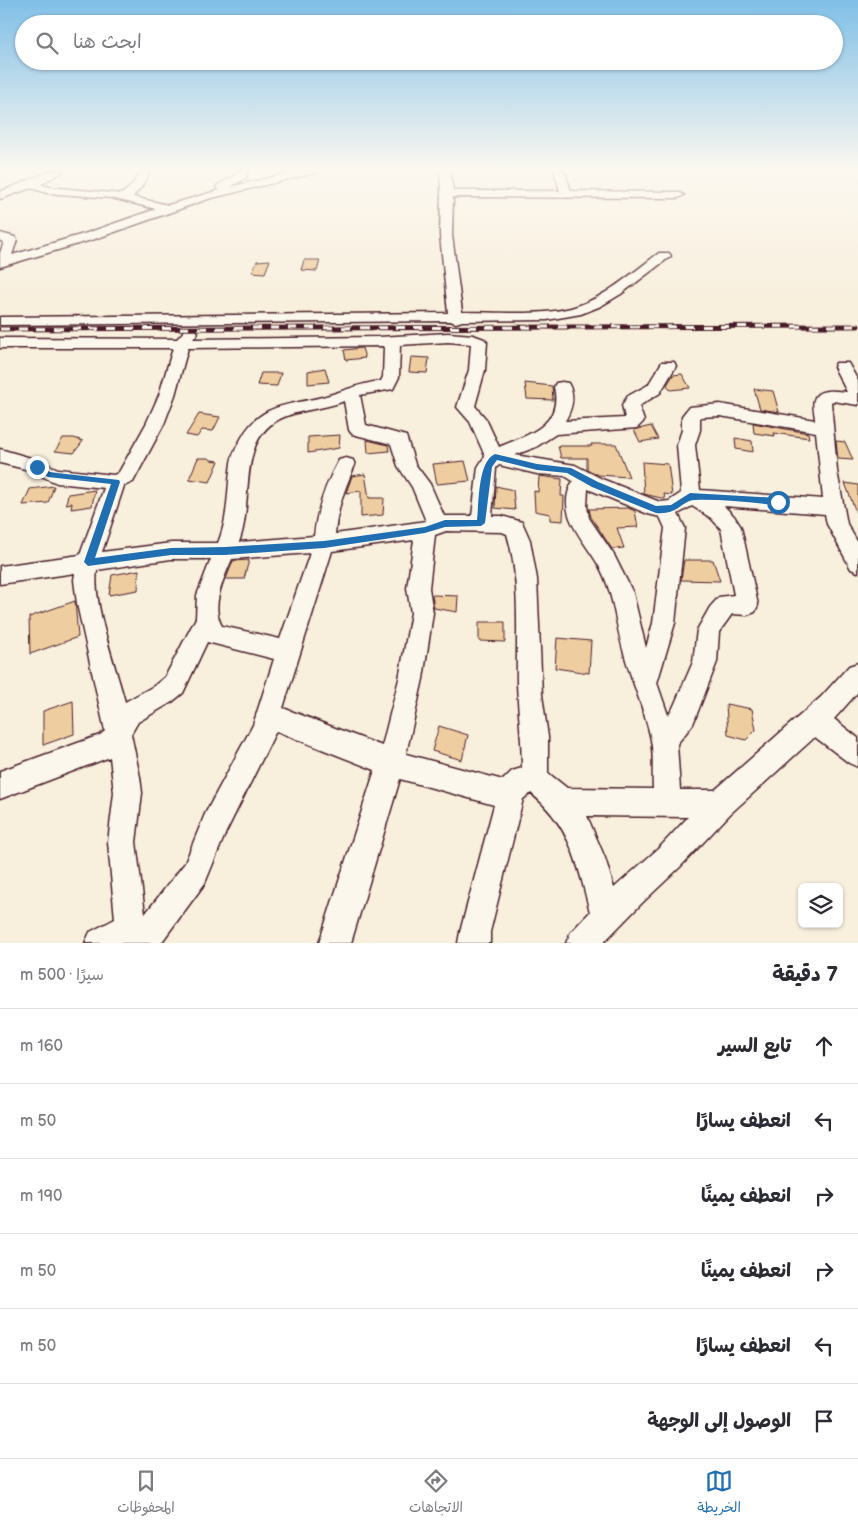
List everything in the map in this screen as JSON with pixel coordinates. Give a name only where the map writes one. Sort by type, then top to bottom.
[{"type":"street","points":[[0,262],[91,236],[157,214]]},
{"type":"street","points":[[447,214],[446,235],[456,319]]},
{"type":"street","points":[[0,237],[10,240],[7,253],[0,262]]},
{"type":"street","points":[[0,321],[456,319],[547,316],[572,313],[603,299],[664,256]]},
{"type":"street","points":[[475,318],[475,338],[479,342],[476,370],[466,407],[477,419],[495,457]]},
{"type":"street","points":[[0,456],[25,462],[48,474],[57,476],[116,482],[126,477],[155,424],[167,394],[182,343],[200,320]]},
{"type":"street","points":[[0,343],[392,342],[445,337],[475,338]]},
{"type":"street","points":[[288,651],[215,635],[209,629],[205,610],[211,587],[235,524],[240,462],[252,432],[264,420],[282,411],[331,400],[367,387],[383,386],[390,382],[392,342]]},
{"type":"street","points":[[552,428],[631,424],[634,421],[634,416],[630,405],[634,400],[654,389],[668,366]]},
{"type":"street","points":[[842,367],[858,398]]},
{"type":"street","points":[[481,523],[490,461],[548,433],[562,413],[565,403],[562,387]]},
{"type":"street","points":[[335,943],[391,763],[410,679],[422,613],[418,588],[431,528],[420,484],[407,466],[401,450],[400,440],[374,432],[358,430],[351,392]]},
{"type":"street","points":[[858,398],[826,396],[822,400],[837,524],[858,563]]},
{"type":"street","points":[[495,457],[537,467],[568,470],[637,503],[666,510],[685,502],[690,496],[686,445],[691,430],[691,416],[695,411],[720,410],[825,428]]},
{"type":"street","points":[[101,943],[136,938],[195,873],[215,824],[264,730],[324,544],[327,512],[332,495],[346,465]]},
{"type":"street","points":[[584,479],[579,487],[577,506],[579,520],[607,561],[622,592],[628,629],[646,681],[654,715],[664,740],[667,803]]},
{"type":"street","points":[[116,482],[88,562],[85,580],[88,604],[112,701],[127,777],[128,793],[122,842],[126,892],[136,938]]},
{"type":"street","points":[[690,496],[834,507]]},
{"type":"street","points":[[664,740],[684,715],[689,698],[705,662],[708,630],[712,622],[727,604],[747,604],[731,527],[725,518],[709,506],[690,496]]},
{"type":"street","points":[[646,681],[664,623],[674,528],[666,510]]},
{"type":"street","points":[[0,575],[171,552],[225,551],[324,544],[431,528],[445,523],[509,525],[515,528],[519,535],[526,579],[530,695],[535,737],[535,779]]},
{"type":"street","points":[[0,785],[108,744],[118,734],[129,713],[163,694],[174,685],[207,619]]},
{"type":"street","points":[[582,943],[670,857],[720,804],[814,720],[858,674]]},
{"type":"street","points":[[268,715],[391,763],[510,796]]},
{"type":"street","points":[[814,720],[858,754]]},
{"type":"street","points":[[474,943],[475,932],[511,790],[522,781],[535,779],[563,802],[582,832],[608,917]]},
{"type":"street","points":[[563,802],[720,804]]},
{"type":"building","points":[[270,260],[265,273],[252,272],[257,261]]},
{"type":"building","points":[[304,260],[320,260],[317,271],[301,270]]},
{"type":"building","points":[[362,348],[365,358],[346,360],[344,350]]},
{"type":"building","points":[[411,357],[429,358],[427,373],[409,372]]},
{"type":"building","points":[[325,368],[329,382],[308,384],[308,371]]},
{"type":"building","points":[[261,373],[281,373],[277,386],[257,385]]},
{"type":"building","points":[[682,374],[690,388],[670,390],[667,385],[673,375]]},
{"type":"building","points":[[525,383],[552,386],[553,400],[527,399]]},
{"type":"building","points":[[754,389],[773,391],[779,412],[760,409]]},
{"type":"building","points":[[199,414],[220,417],[213,431],[202,430],[197,437],[186,435]]},
{"type":"building","points":[[753,423],[808,433],[809,438],[774,433],[775,436],[754,433]]},
{"type":"building","points":[[651,426],[658,439],[640,442],[634,430]]},
{"type":"building","points":[[340,435],[339,448],[308,453],[308,437]]},
{"type":"building","points":[[63,438],[74,438],[83,441],[74,453],[55,451]]},
{"type":"building","points":[[735,438],[752,441],[753,452],[736,449]]},
{"type":"building","points":[[367,440],[388,445],[389,451],[368,453]]},
{"type":"building","points":[[836,441],[845,442],[853,460],[838,459]]},
{"type":"building","points":[[591,444],[616,444],[629,477],[598,475],[587,469],[587,458],[561,458],[558,446],[592,446]]},
{"type":"building","points":[[198,458],[209,458],[219,461],[210,482],[189,479]]},
{"type":"building","points":[[465,461],[470,481],[437,484],[433,464]]},
{"type":"building","points":[[642,462],[668,464],[672,495],[664,494],[665,499],[644,494]]},
{"type":"building","points":[[365,474],[369,498],[384,498],[383,515],[361,517],[361,491],[346,493],[352,476]]},
{"type":"building","points":[[539,476],[562,479],[561,496],[564,496],[563,521],[550,520],[550,514],[535,511],[534,491],[538,492]]},
{"type":"building","points":[[845,483],[858,485],[858,515],[857,515]]},
{"type":"building","points":[[54,486],[48,503],[23,505],[30,489]]},
{"type":"building","points":[[496,486],[513,490],[515,510],[495,508]]},
{"type":"building","points":[[95,490],[92,506],[71,509],[72,503],[66,504],[68,494]]},
{"type":"building","points":[[628,508],[635,511],[638,527],[617,528],[624,548],[612,549],[591,517],[589,509]]},
{"type":"building","points":[[249,560],[244,579],[226,579],[233,561]]},
{"type":"building","points":[[684,560],[713,560],[720,581],[681,580]]},
{"type":"building","points":[[139,570],[138,590],[109,595],[112,575]]},
{"type":"building","points":[[432,595],[458,596],[457,612],[434,608]]},
{"type":"building","points":[[75,601],[78,637],[30,654],[29,617]]},
{"type":"building","points":[[479,622],[505,622],[505,642],[479,641]]},
{"type":"building","points":[[557,638],[591,641],[589,673],[555,668]]},
{"type":"building","points":[[73,701],[74,734],[43,745],[43,711]]},
{"type":"building","points":[[726,704],[752,709],[756,730],[746,740],[728,735]]},
{"type":"building","points":[[439,726],[468,735],[462,760],[432,751]]},
{"type":"railway","points":[[0,329],[858,326]]},
{"type":"route","points":[[37,467],[48,474],[57,476],[116,482],[88,562],[171,552],[225,551],[324,544],[425,530],[445,523],[481,523],[488,467],[490,461],[495,457],[537,467],[568,470],[625,498],[656,509],[666,510],[674,508],[685,502],[690,496],[778,502]]}]
